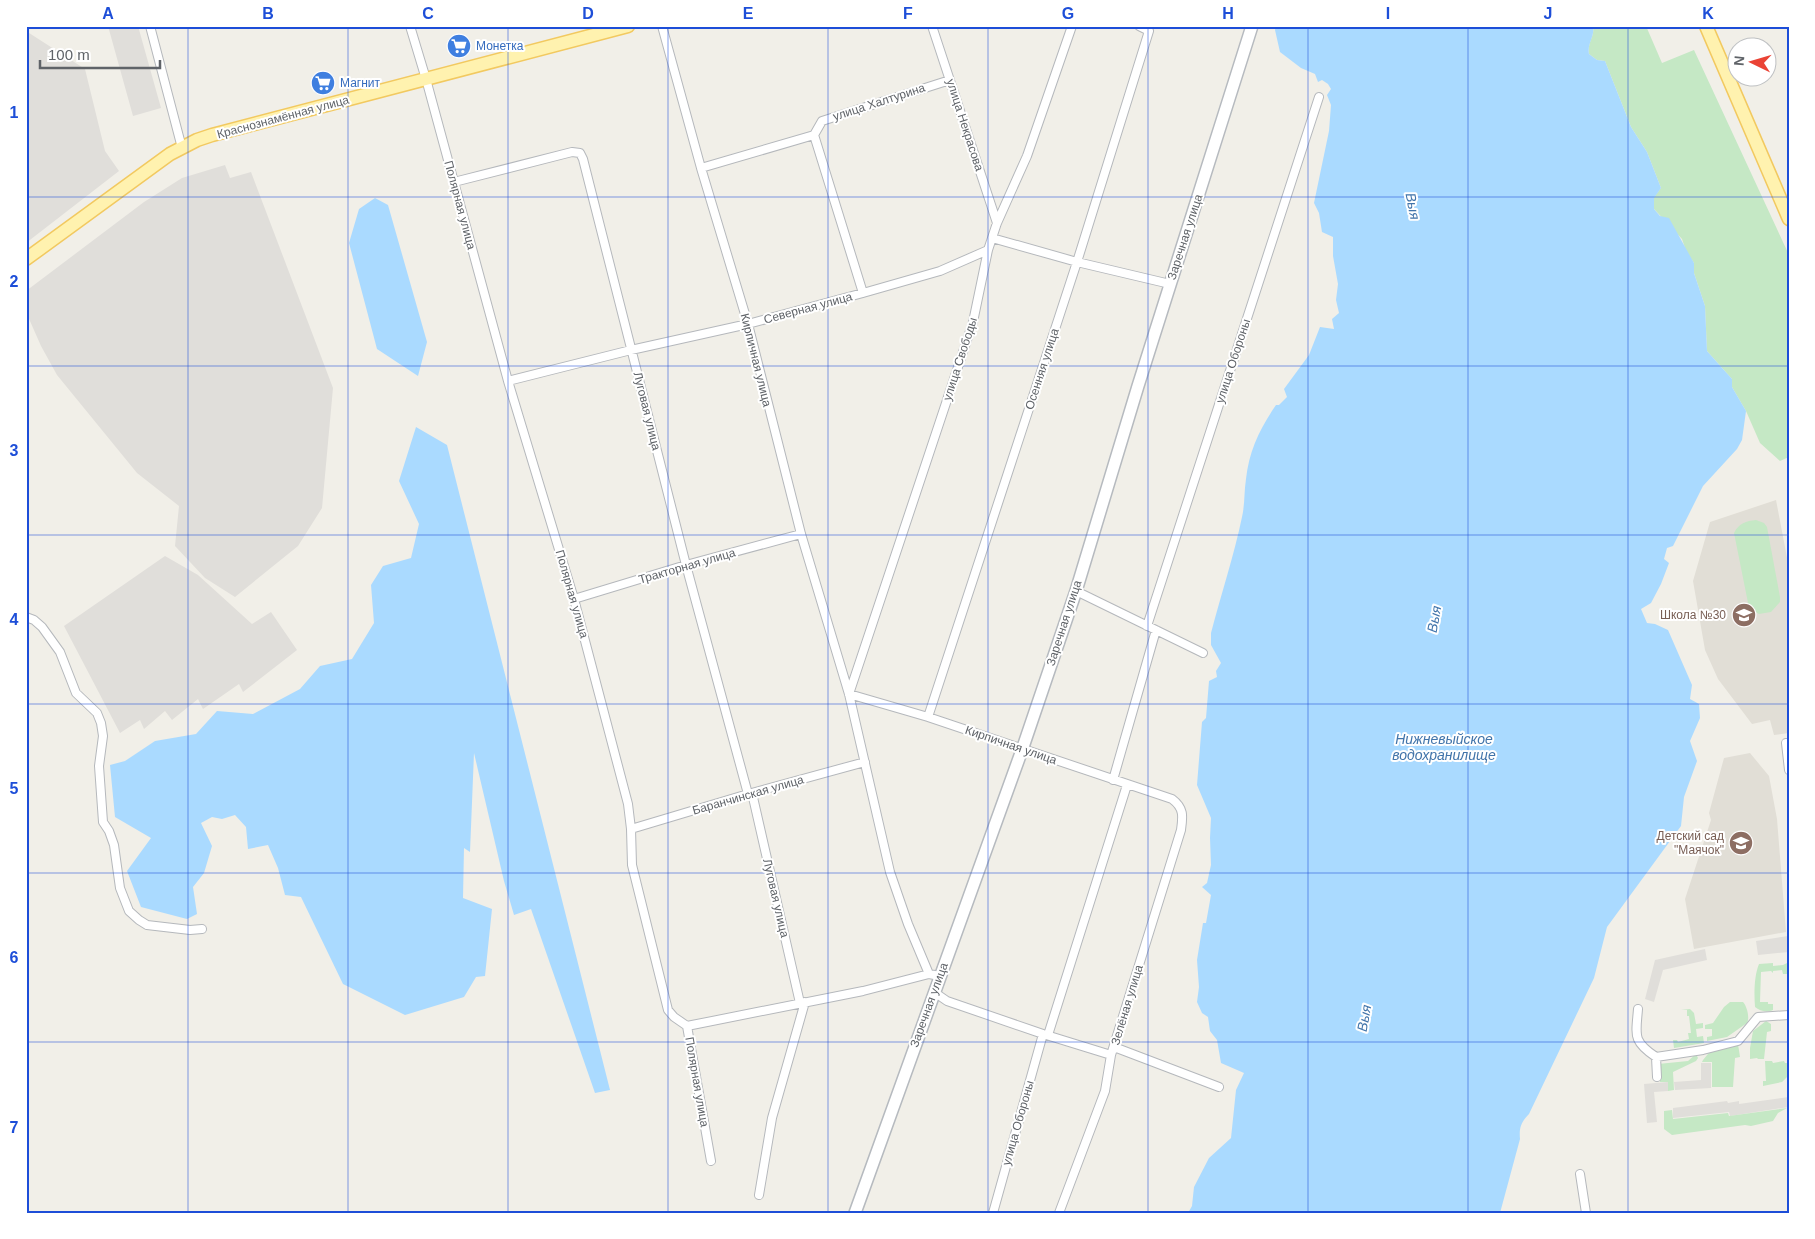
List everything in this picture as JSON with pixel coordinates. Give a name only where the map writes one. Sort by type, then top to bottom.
[{"type":"main road","name":"Краснознамённая улица","points":[[26,260],[151,168],[182,148],[212,135],[628,26]]},
{"type":"main road","points":[[1706,26],[1789,219]]},
{"type":"street","points":[[150,26],[182,148]]},
{"type":"street","name":"Полярная улица","points":[[410,26],[508,381],[574,599],[628,804],[632,865],[668,1010],[687,1026],[711,1161]]},
{"type":"street","name":"Кирпичная улица","points":[[662,26],[701,168],[748,324],[801,534],[849,694],[890,872],[908,924],[934,975]]},
{"type":"street","name":"улица Некрасова","points":[[932,26],[997,223]]},
{"type":"street","name":"улица Свободы","points":[[849,694],[973,322],[988,250],[997,223],[1027,156],[1072,26]]},
{"type":"street","name":"Осенняя улица","points":[[928,717],[1077,262],[1149,30],[1139,26]]},
{"type":"street","name":"Заречная улица","points":[[855,1213],[934,992],[934,975],[1022,750],[1076,591],[1170,284],[1252,26]]},
{"type":"street","name":"улица Халтурина","points":[[701,168],[814,135],[822,121],[950,80]]},
{"type":"street","name":"улица Обороны","points":[[1147,626],[1318,97]]},
{"type":"street","points":[[814,135],[863,293]]},
{"type":"street","name":"Луговая улица","points":[[454,182],[572,152],[580,153],[583,159],[686,565],[750,794],[803,1003],[772,1118],[759,1195]]},
{"type":"street","points":[[992,238],[1077,262],[1170,284]]},
{"type":"street","name":"Северная улица","points":[[508,381],[631,350],[748,324],[863,293],[940,271],[988,250]]},
{"type":"street","name":"Тракторная улица","points":[[574,599],[686,565],[801,534]]},
{"type":"street","points":[[1076,591],[1203,652]]},
{"type":"street","points":[[26,616],[42,627],[56,646],[76,693],[97,713],[101,723],[103,736],[99,766],[103,822],[110,831],[114,845],[120,888],[129,910],[146,925],[190,930],[202,929]]},
{"type":"street","points":[[1113,780],[1156,630]]},
{"type":"street","name":"Кирпичная улица","points":[[849,694],[928,717],[1172,799]]},
{"type":"street","points":[[1786,743],[1789,770]]},
{"type":"street","name":"Баранчинская улица","points":[[631,829],[865,762]]},
{"type":"street","name":"улица Обороны","points":[[993,1213],[1046,1035],[1127,785]]},
{"type":"street","name":"Зелёная улица","points":[[1059,1213],[1105,1091],[1111,1055],[1181,830],[1183,817],[1181,810],[1179,804],[1172,799]]},
{"type":"street","points":[[687,1026],[934,975]]},
{"type":"street","points":[[934,992],[947,1001],[1111,1055]]},
{"type":"street","points":[[1638,1009],[1636,1037],[1643,1049],[1656,1057],[1703,1050],[1738,1041],[1758,1017],[1789,1015]]},
{"type":"street","points":[[1114,1047],[1218,1087]]},
{"type":"street","points":[[1656,1057],[1657,1077]]},
{"type":"street","points":[[1580,1174],[1586,1213]]},
{"type":"shaded area","points":[[108,26],[138,26],[161,108],[133,116]]},
{"type":"shaded area","points":[[26,31],[85,69],[105,151],[119,171],[26,243]]},
{"type":"shaded area","points":[[225,165],[230,178],[251,172],[333,388],[322,508],[298,546],[235,597],[205,578],[175,546],[179,506],[137,473],[57,375],[41,346],[26,312],[26,291],[144,202],[182,178]]},
{"type":"shaded area","name":"Школа №30","points":[[1776,500],[1789,568],[1789,733],[1774,735],[1770,720],[1752,724],[1718,679],[1705,650],[1693,581],[1710,522]]},
{"type":"shaded area","points":[[165,556],[198,575],[252,624],[271,612],[297,650],[243,692],[239,684],[203,709],[198,699],[172,720],[165,711],[144,729],[140,720],[120,733],[64,626]]},
{"type":"shaded area","name":"Детский сад \"Маячок\"","points":[[1750,753],[1769,776],[1777,819],[1786,932],[1694,949],[1685,899],[1711,820],[1709,813],[1724,758]]},
{"type":"shaded area","points":[[1788,936],[1789,952],[1758,955],[1756,941]]},
{"type":"shaded area","points":[[1705,949],[1707,960],[1663,970],[1654,1002],[1645,999],[1655,960]]},
{"type":"shaded area","points":[[1701,1063],[1711,1063],[1711,1088],[1675,1090],[1674,1082],[1701,1080]]},
{"type":"shaded area","points":[[1668,1082],[1668,1091],[1654,1092],[1657,1122],[1647,1123],[1644,1084]]},
{"type":"shaded area","points":[[1789,1097],[1789,1107],[1730,1116],[1729,1112],[1673,1118],[1673,1108],[1727,1101],[1728,1103],[1739,1101],[1739,1104]]},
{"type":"green space","points":[[1593,26],[1646,26],[1662,63],[1694,50],[1789,255],[1789,457],[1780,461],[1760,443],[1746,411],[1732,387],[1732,379],[1707,351],[1705,306],[1694,273],[1694,263],[1686,251],[1682,239],[1654,209],[1654,197],[1661,188],[1647,152],[1631,127],[1605,61],[1597,60],[1589,54]]},
{"type":"green space","points":[[1756,520],[1764,523],[1767,527],[1780,597],[1780,602],[1771,612],[1759,614],[1749,608],[1734,533],[1743,523]]},
{"type":"green space","points":[[1789,962],[1789,974],[1783,974],[1782,970],[1773,971],[1773,973],[1771,971],[1761,972],[1760,1002],[1773,1004],[1773,1010],[1766,1011],[1755,1007],[1756,974],[1759,964],[1773,963],[1773,966]]},
{"type":"green space","points":[[1730,1002],[1743,1002],[1748,1012],[1747,1023],[1727,1037],[1707,1041],[1707,1037],[1712,1036],[1712,1029],[1705,1029],[1705,1025],[1713,1023],[1724,1007]]},
{"type":"green space","points":[[1690,1009],[1694,1013],[1696,1024],[1703,1023],[1703,1028],[1696,1029],[1697,1037],[1703,1036],[1704,1043],[1674,1048],[1673,1040],[1678,1042],[1689,1039],[1688,1033],[1691,1033],[1689,1016],[1687,1016],[1687,1010],[1681,1010]]},
{"type":"green space","points":[[1766,1021],[1771,1024],[1771,1031],[1767,1032],[1764,1059],[1750,1059],[1753,1031]]},
{"type":"green space","points":[[1738,1044],[1740,1057],[1735,1058],[1733,1087],[1712,1087],[1712,1062],[1702,1062],[1703,1060],[1712,1049]]},
{"type":"green space","points":[[1696,1054],[1698,1058],[1696,1061],[1673,1072],[1674,1090],[1668,1091],[1668,1082],[1660,1082],[1658,1064],[1688,1061]]},
{"type":"green space","points":[[1765,1061],[1772,1061],[1773,1063],[1784,1061],[1789,1063],[1789,1075],[1782,1082],[1763,1086],[1763,1081],[1766,1081]]},
{"type":"green space","points":[[1787,1108],[1778,1113],[1773,1121],[1751,1126],[1745,1125],[1672,1135],[1664,1129],[1664,1111],[1672,1110],[1673,1119],[1728,1113],[1729,1116]]},
{"type":"water","name":"Нижневыйское водохранилище","points":[[1276,26],[1593,26],[1589,54],[1597,60],[1605,61],[1631,127],[1647,152],[1661,188],[1654,198],[1654,209],[1660,216],[1669,218],[1694,263],[1694,273],[1705,306],[1707,351],[1732,379],[1732,387],[1746,411],[1742,440],[1737,449],[1703,486],[1673,546],[1667,548],[1664,559],[1669,563],[1661,584],[1651,603],[1641,609],[1647,623],[1655,624],[1668,630],[1692,685],[1690,699],[1699,704],[1700,718],[1690,741],[1697,761],[1684,797],[1681,826],[1607,927],[1594,978],[1529,1114],[1521,1125],[1520,1139],[1500,1213],[1188,1213],[1192,1206],[1194,1187],[1209,1158],[1231,1138],[1236,1090],[1244,1073],[1221,1063],[1217,1040],[1210,1031],[1208,1017],[1202,1013],[1197,1002],[1199,987],[1197,960],[1203,923],[1206,923],[1211,895],[1202,887],[1207,883],[1211,865],[1211,818],[1197,785],[1202,722],[1206,718],[1209,681],[1217,677],[1216,671],[1221,663],[1211,645],[1211,633],[1239,532],[1247,469],[1256,440],[1276,405],[1279,405],[1287,397],[1284,389],[1309,355],[1320,327],[1334,329],[1332,319],[1339,313],[1336,300],[1338,284],[1333,256],[1333,237],[1322,232],[1319,213],[1314,203],[1329,131],[1331,105],[1327,95],[1331,89],[1322,80],[1318,82],[1315,74],[1301,68],[1280,52],[1275,30]]},
{"type":"water","points":[[375,198],[388,205],[427,342],[418,376],[377,349],[349,243],[359,209]]},
{"type":"water","points":[[416,427],[447,445],[610,1090],[595,1093],[531,909],[514,915],[504,881],[474,753],[470,852],[464,848],[463,898],[492,909],[485,976],[476,977],[464,997],[405,1015],[343,984],[301,897],[285,895],[278,868],[268,845],[248,849],[246,827],[235,815],[222,819],[212,817],[201,823],[212,846],[204,873],[193,887],[197,914],[187,919],[141,907],[127,871],[151,838],[115,817],[110,765],[125,761],[155,741],[196,734],[217,711],[253,714],[300,689],[320,666],[352,659],[374,623],[371,585],[383,566],[411,558],[419,524],[399,481]]},
{"type":"place","name":"Монетка","points":[[459,46]]},
{"type":"place","name":"Магнит","points":[[323,83]]},
{"type":"place","name":"Школа №30","points":[[1744,615]]},
{"type":"place","name":"Детский сад \"Маячок\"","points":[[1741,843]]},
{"type":"water label","name":"Выя","points":[[1413,206]]},
{"type":"water label","name":"Выя","points":[[1434,619]]},
{"type":"water label","name":"Выя","points":[[1364,1018]]}]
